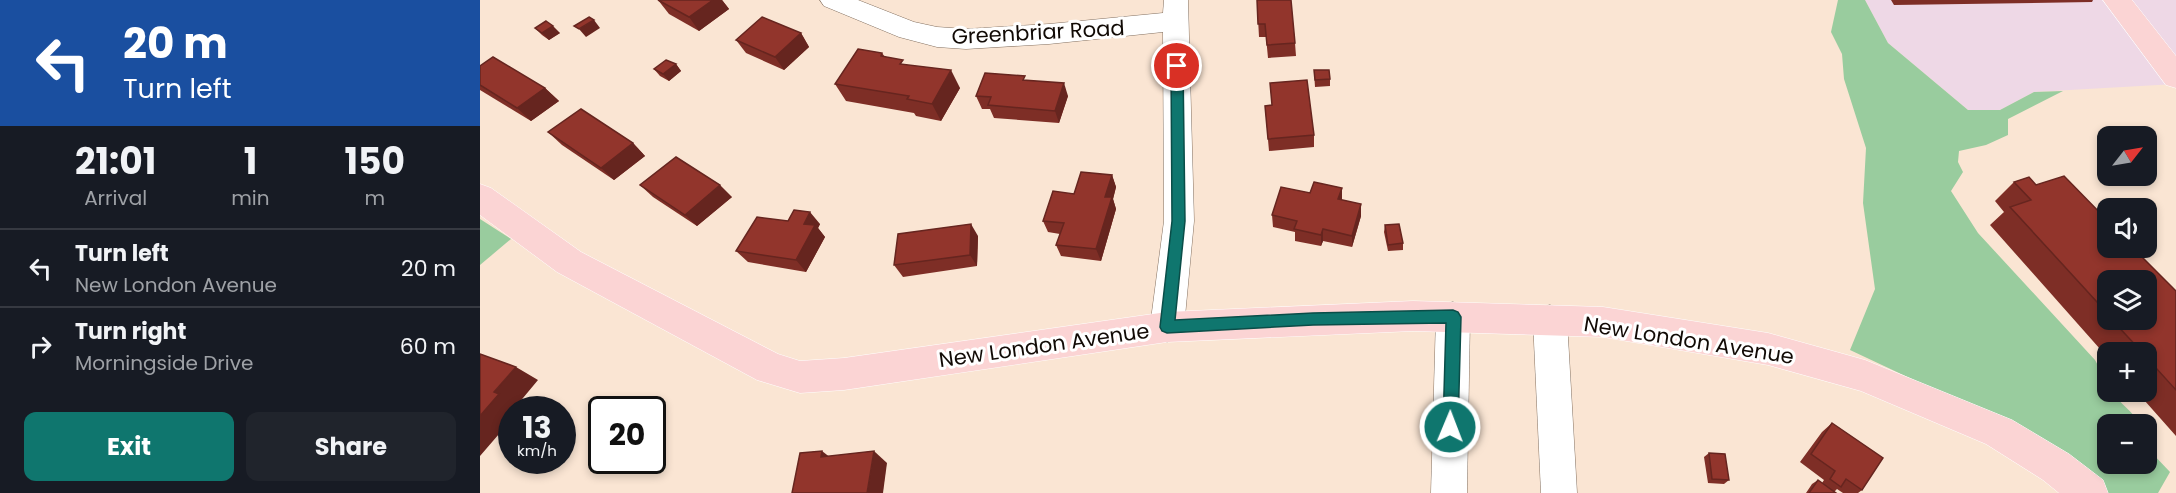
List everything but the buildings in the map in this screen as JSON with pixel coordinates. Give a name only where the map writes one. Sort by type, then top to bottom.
[{"type":"main road","points":[[2117,0],[2176,77]]},
{"type":"main road","name":"New London Avenue","points":[[480,197],[569,262],[770,368],[800,376],[844,374],[1167,327],[1313,319],[1453,317],[1603,322],[1768,349],[1865,376],[1999,432],[2056,467],[2089,493]]},
{"type":"street","name":"Greenbriar Road","points":[[833,0],[908,30],[937,37],[966,39],[1049,34],[1176,11]]},
{"type":"street","points":[[1167,327],[1179,221],[1176,11]]},
{"type":"street","points":[[1449,493],[1453,317]]},
{"type":"street","points":[[1550,320],[1559,493]]},
{"type":"shaded area","points":[[1865,0],[2176,0],[2176,84],[2034,92],[2000,110],[1968,110],[1888,43]]},
{"type":"green space","points":[[1838,0],[1865,0],[1888,43],[1968,110],[2000,110],[2034,92],[2063,91],[2008,119],[2008,135],[1986,145],[1959,151],[1958,162],[1963,172],[1951,191],[1978,233],[2095,360],[2097,364],[2097,402],[2120,402],[2132,414],[2097,414],[2097,474],[2157,474],[2157,458],[2170,472],[2158,493],[2092,493],[1916,381],[1850,350],[1875,289],[1863,203],[1866,148],[1844,79],[1842,54],[1831,32]]},
{"type":"green space","points":[[480,219],[511,239],[480,265]]},
{"type":"route","points":[[1177,66],[1179,221],[1167,327],[1313,319],[1453,317],[1450,427]]}]
